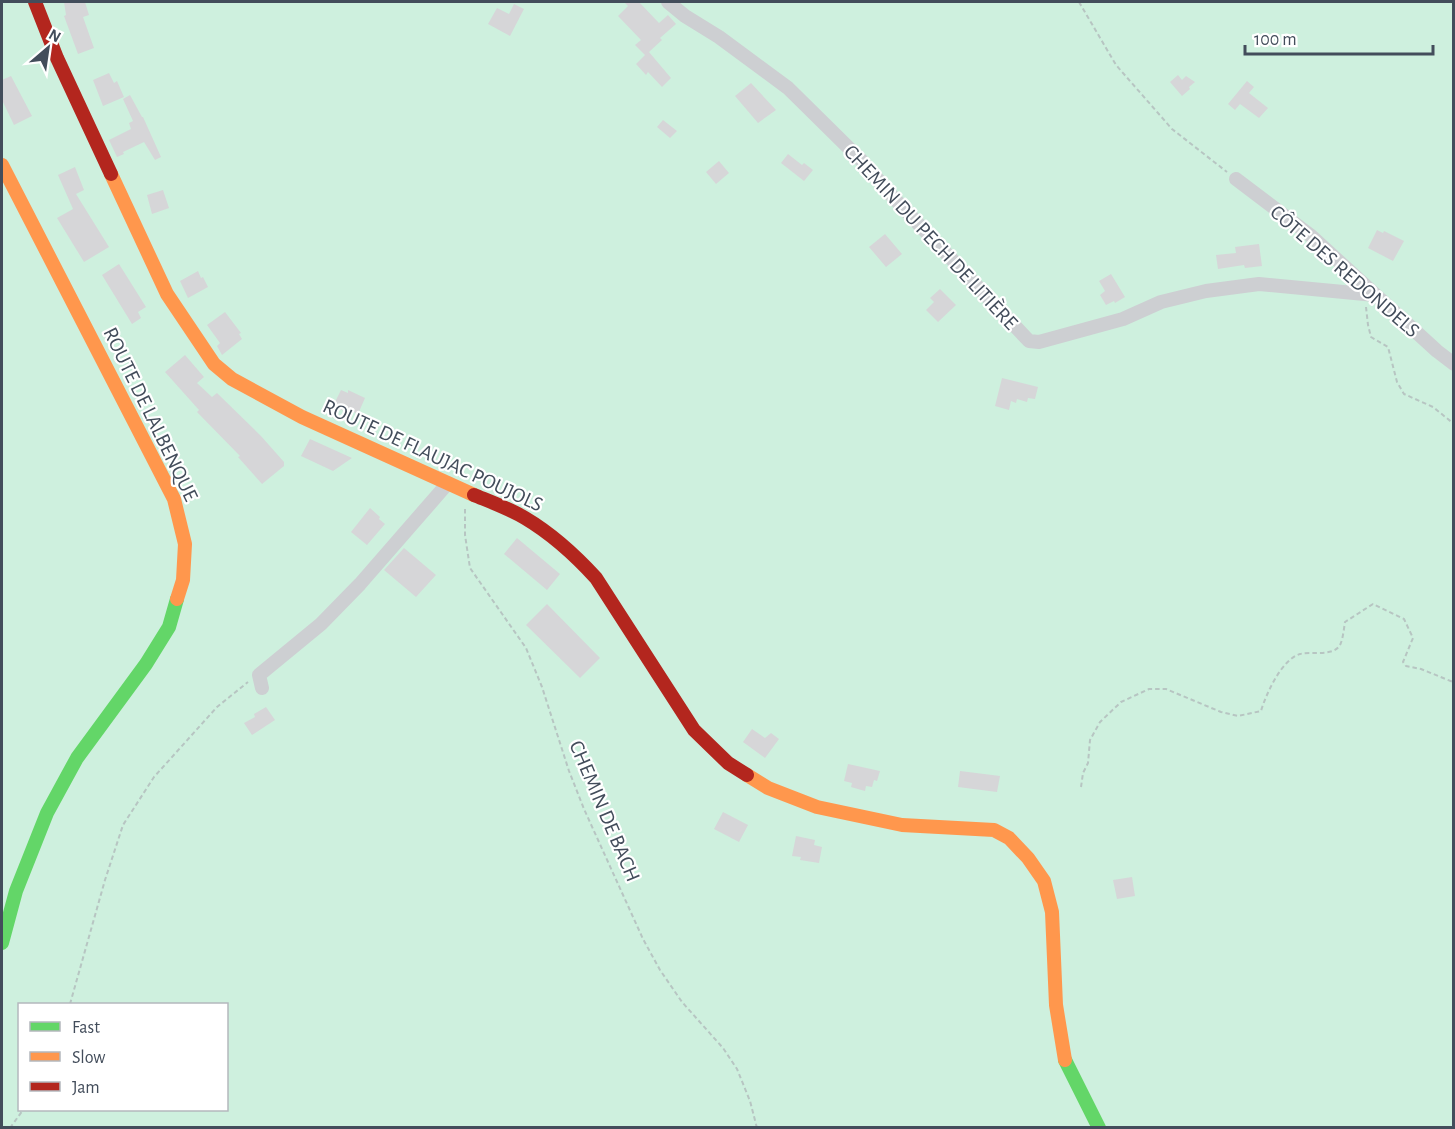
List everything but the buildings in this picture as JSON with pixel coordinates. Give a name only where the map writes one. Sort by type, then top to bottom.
[{"type":"street","name":"ROUTE DE FLAUJAC POUJOLS","points":[[35,2],[57,58],[167,294],[214,363],[232,379],[302,417],[524,517],[552,535],[596,578],[694,730],[728,763],[768,788],[817,807],[902,825],[994,830],[1009,838],[1028,858],[1044,881],[1052,912],[1056,1005],[1065,1062],[1099,1128]]},
{"type":"street","name":"CHEMIN DU PECH DE LITIÈRE","points":[[668,2],[788,88],[862,161],[1029,341],[1039,342],[1123,319],[1161,302],[1206,291],[1259,284],[1370,294]]},
{"type":"street","name":"ROUTE DE LALBENQUE","points":[[2,165],[174,499],[185,544],[183,580],[169,627],[146,664],[77,758],[47,813],[16,891],[2,943]]},
{"type":"street","name":"CÔTE DES REDONDELS","points":[[1236,179],[1310,235],[1370,294],[1454,364]]},
{"type":"street","points":[[260,682],[360,584],[448,483]]},
{"type":"path","points":[[1080,2],[1116,65],[1172,129],[1236,179]]},
{"type":"path","points":[[1370,294],[1368,325],[1371,337],[1388,346],[1397,382],[1404,394],[1433,407],[1454,424]]},
{"type":"path","name":"CHEMIN DE BACH","points":[[465,491],[465,535],[470,568],[526,648],[542,687],[569,771],[584,809],[643,939],[660,970],[682,1002],[723,1048],[737,1069],[750,1101],[757,1128]]},
{"type":"path","points":[[1081,787],[1083,773],[1088,763],[1090,740],[1100,722],[1121,702],[1149,689],[1166,689],[1221,712],[1239,716],[1262,711],[1266,696],[1285,665],[1298,655],[1332,651],[1340,646],[1345,622],[1373,604],[1404,619],[1413,638],[1402,662],[1406,666],[1421,669],[1453,682],[1454,686]]},
{"type":"path","points":[[71,1003],[123,825],[154,777],[217,707],[243,686],[260,682]]},
{"type":"path","points":[[10,1128],[22,1111]]},
{"type":"green space","points":[[2,2],[1453,2],[1453,1127],[2,1128]]},
{"type":"traffic: fast","points":[[2,943],[16,891],[47,813],[77,758],[146,664],[169,627],[177,599]]},
{"type":"traffic: fast","points":[[1065,1060],[1099,1128]]},
{"type":"traffic: slow","points":[[2,165],[174,499],[185,544],[183,580],[177,599]]},
{"type":"traffic: slow","points":[[111,174],[167,294],[214,364],[232,379],[302,417],[474,495]]},
{"type":"traffic: slow","points":[[747,775],[768,788],[817,807],[902,825],[994,830],[1009,838],[1028,858],[1044,881],[1052,912],[1056,1005],[1065,1060]]},
{"type":"traffic: jam","points":[[35,2],[57,58],[111,174]]},
{"type":"traffic: jam","points":[[474,495],[535,524],[563,545],[588,569],[694,730],[728,763],[747,775]]}]
